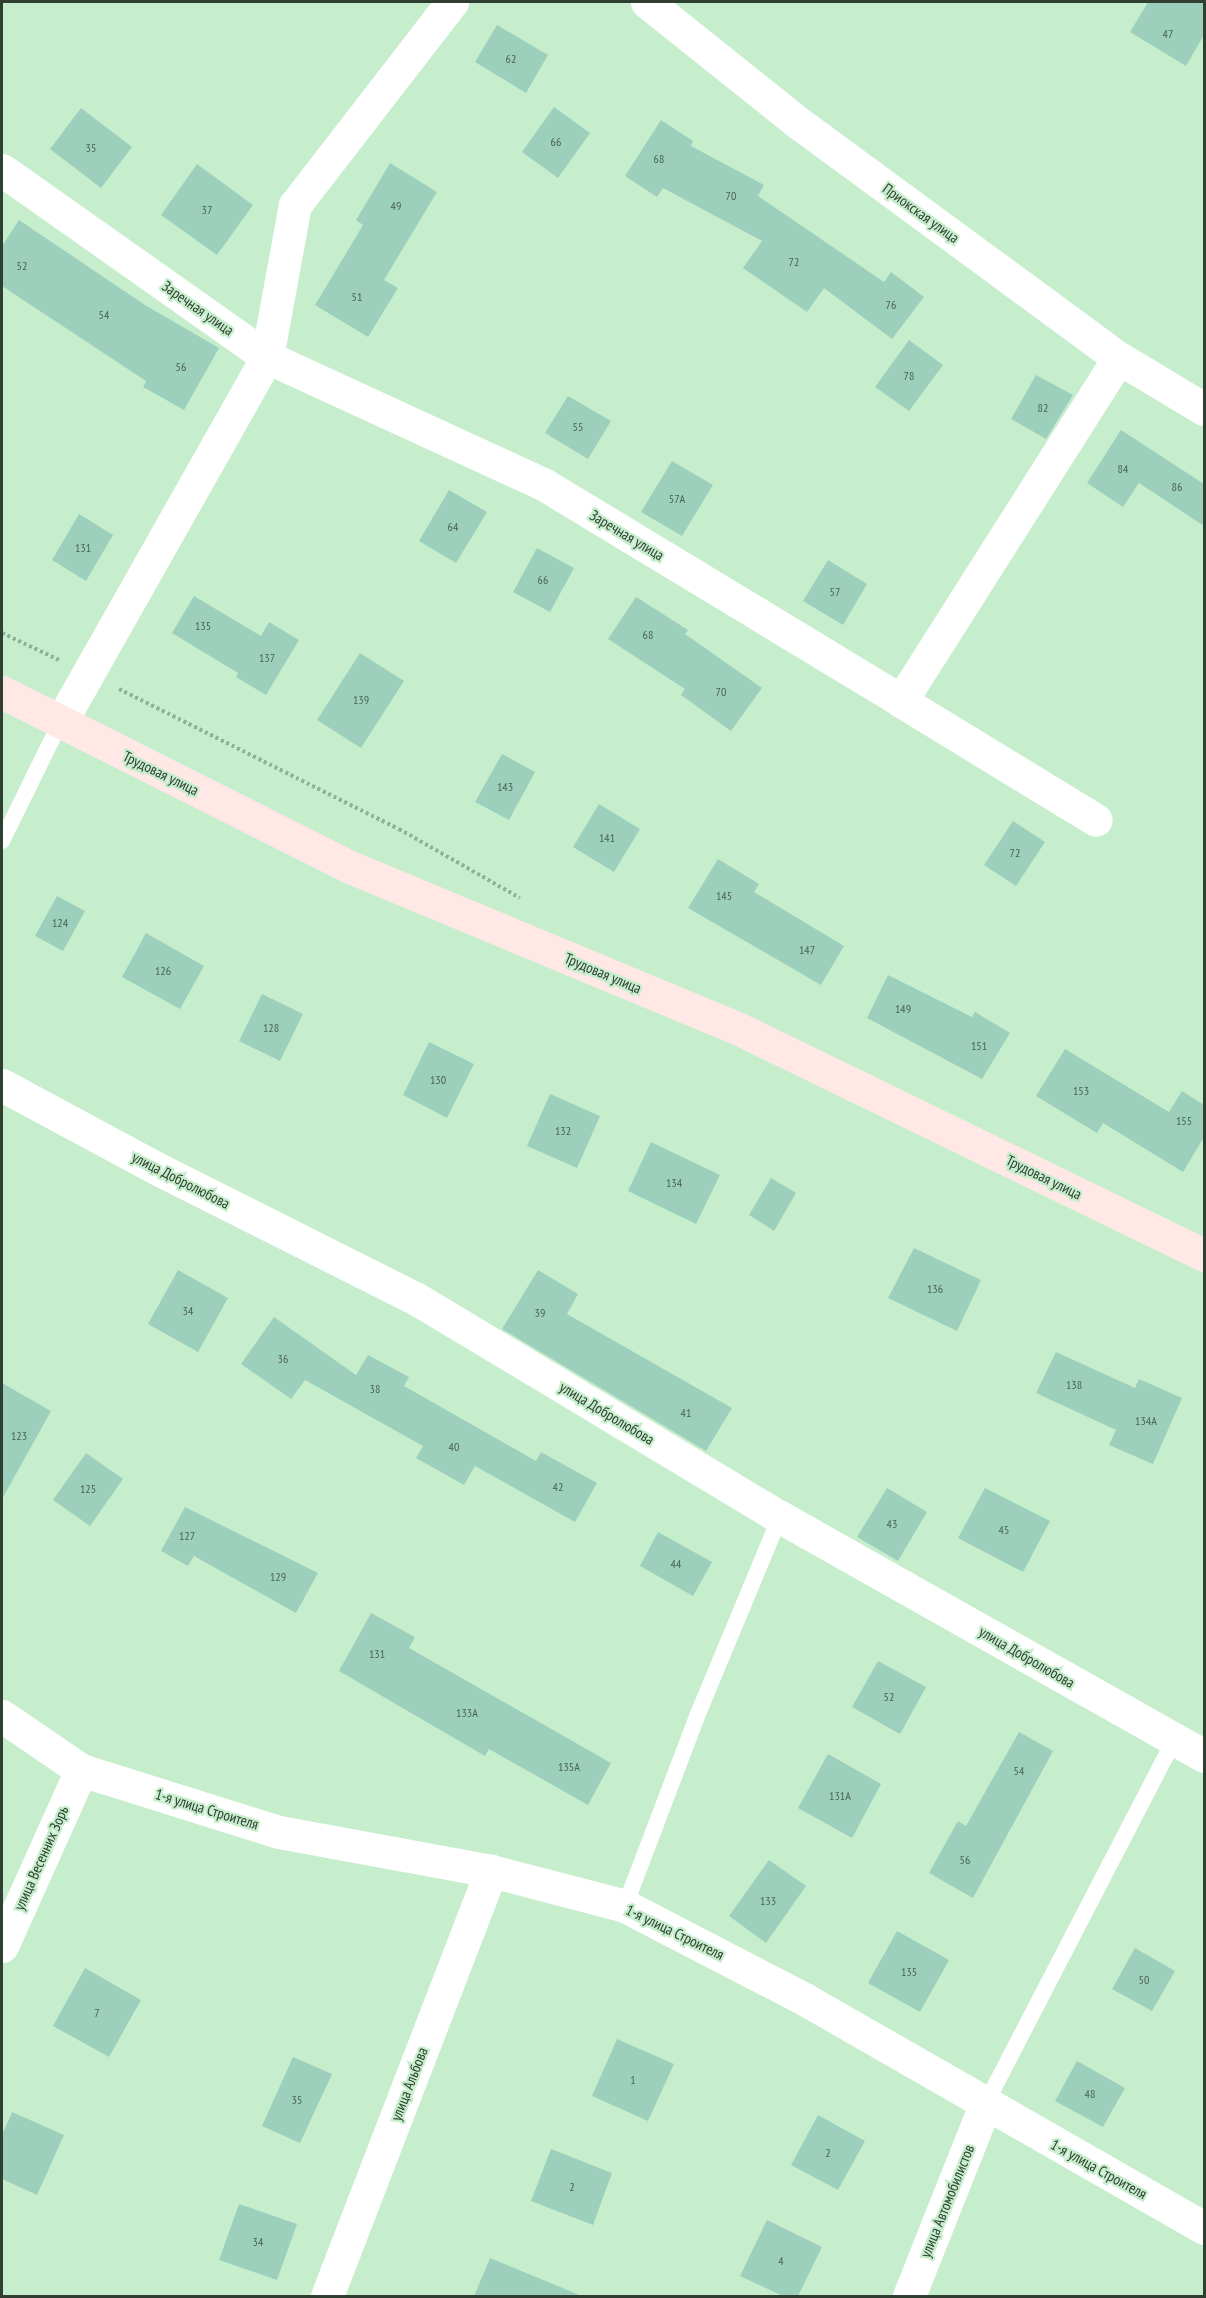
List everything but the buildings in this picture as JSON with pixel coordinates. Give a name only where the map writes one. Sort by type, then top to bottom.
[{"type":"street","points":[[60,723],[267,357],[295,205],[452,2]]},
{"type":"street","name":"Приокская улица","points":[[647,2],[800,124],[1119,358],[1204,409]]},
{"type":"street","name":"Заречная улица","points":[[2,170],[267,357],[545,485],[1096,820]]},
{"type":"street","points":[[900,701],[1119,358]]},
{"type":"street","name":"Трудовая улица","points":[[2,692],[350,867],[738,1029],[1204,1255]]},
{"type":"street","name":"улица Добролюбова","points":[[2,1085],[156,1168],[415,1298],[780,1517],[1204,1756]]},
{"type":"street","name":"1-я улица Строителя","points":[[2,1716],[81,1770],[279,1832],[491,1871],[625,1906],[806,2000],[986,2106],[1204,2228]]},
{"type":"street","name":"улица Весенних Зорь","points":[[2,1946],[81,1770]]},
{"type":"street","name":"улица Альбова","points":[[327,2296],[491,1871]]},
{"type":"street","name":"улица Автомобилистов","points":[[909,2296],[986,2106]]},
{"type":"lane","points":[[2,841],[60,723]]},
{"type":"lane","points":[[625,1906],[700,1709],[780,1517]]},
{"type":"lane","points":[[986,2106],[1174,1741]]},
{"type":"path","points":[[2,633],[399,829],[531,904]]}]
